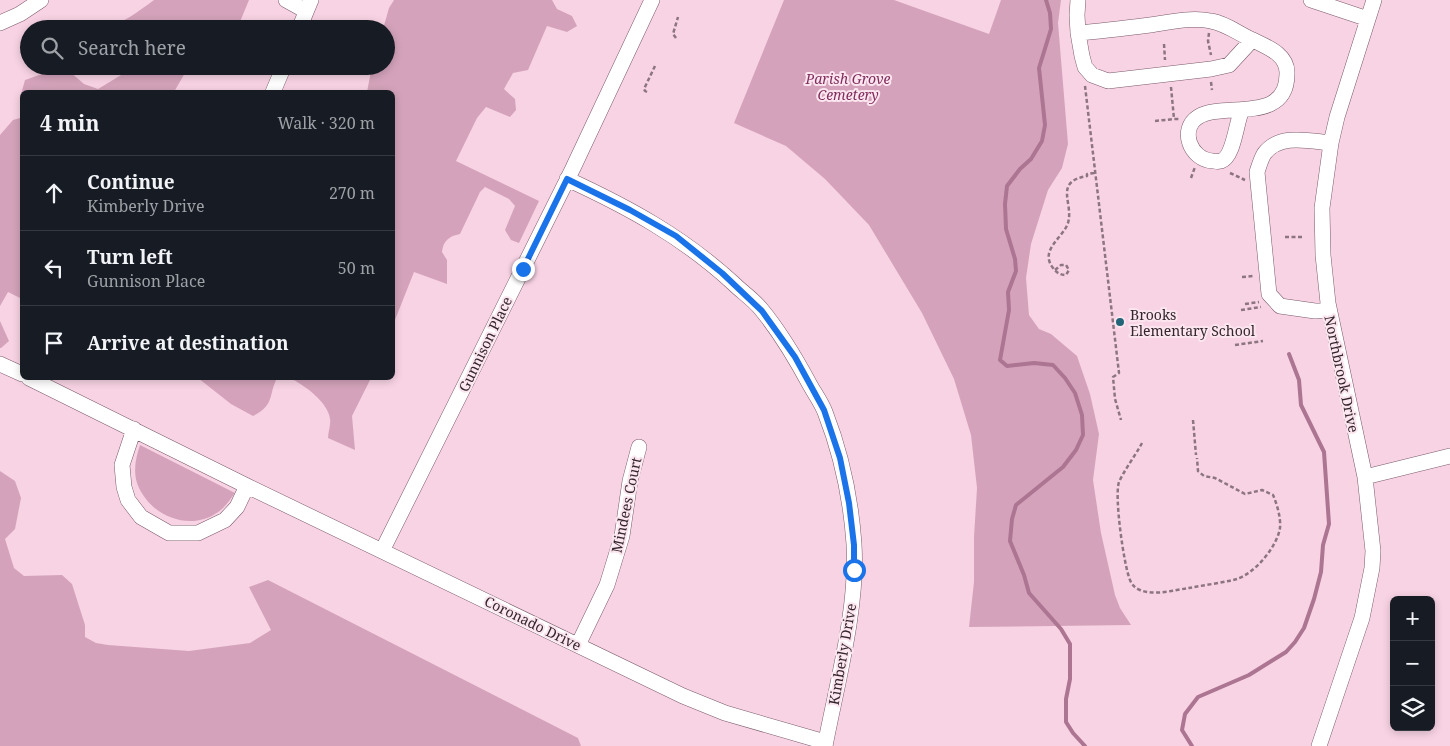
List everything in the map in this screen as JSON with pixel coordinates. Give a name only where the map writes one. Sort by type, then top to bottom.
[{"type":"street","points":[[0,23],[20,14],[41,0]]},
{"type":"street","points":[[286,0],[308,6],[303,20]]},
{"type":"street","name":"Gunnison Place","points":[[382,551],[567,179],[652,0]]},
{"type":"street","points":[[1078,0],[1078,33],[1085,67],[1092,75],[1108,81],[1211,69],[1229,65],[1252,40]]},
{"type":"street","points":[[1311,0],[1368,19]]},
{"type":"street","name":"Northbrook Drive","points":[[1319,746],[1368,598],[1372,568],[1373,551],[1365,477],[1329,310],[1323,255],[1322,208],[1331,143],[1337,118],[1374,0]]},
{"type":"street","points":[[1078,33],[1197,20],[1211,21],[1230,26],[1252,40],[1271,48],[1284,60],[1288,73],[1285,90],[1275,102],[1262,107],[1242,110]]},
{"type":"street","points":[[274,90],[280,75]]},
{"type":"street","points":[[1329,310],[1315,311],[1280,306],[1269,294],[1257,172],[1264,154],[1275,143],[1297,139],[1331,143]]},
{"type":"street","name":"Kimberly Drive","points":[[567,179],[630,210],[676,236],[722,273],[760,308],[795,357],[824,410],[840,458],[849,503],[854,545],[851,604],[825,744]]},
{"type":"street","points":[[0,364],[20,373]]},
{"type":"street","name":"Coronado Drive","points":[[33,380],[247,486],[683,696],[725,714],[825,744]]},
{"type":"street","points":[[134,429],[122,465],[124,487],[128,500],[141,517],[169,533],[198,533],[225,520],[237,507],[247,486]]},
{"type":"street","name":"Mindees Court","points":[[578,645],[606,585],[619,544],[630,482],[639,447]]},
{"type":"street","points":[[1365,477],[1450,456]]},
{"type":"path","points":[[676,38],[673,34],[678,17]]},
{"type":"path","points":[[1210,29],[1208,41],[1211,57]]},
{"type":"path","points":[[1164,44],[1166,64]]},
{"type":"path","points":[[647,92],[644,89],[655,66]]},
{"type":"path","points":[[1171,82],[1174,120]]},
{"type":"path","points":[[1084,84],[1119,373],[1113,377],[1115,399],[1121,420]]},
{"type":"path","points":[[1155,121],[1185,119]]},
{"type":"path","points":[[1191,178],[1195,166]]},
{"type":"path","points":[[1224,171],[1246,181]]},
{"type":"path","points":[[1054,270],[1061,264],[1066,265],[1069,270],[1066,275],[1060,275],[1054,270],[1049,258],[1053,244],[1068,224],[1066,193],[1068,187],[1078,178],[1095,173]]},
{"type":"path","points":[[1285,237],[1303,237]]},
{"type":"path","points":[[1242,277],[1257,276]]},
{"type":"path","points":[[1245,304],[1260,302]]},
{"type":"path","points":[[1241,310],[1261,307]]},
{"type":"path","points":[[1235,345],[1263,341]]},
{"type":"path","points":[[1142,443],[1119,482],[1117,496],[1124,561],[1133,586],[1140,591],[1161,592],[1238,578],[1251,572],[1260,564],[1279,532],[1279,516],[1273,495],[1262,490],[1246,494],[1215,478],[1204,476],[1198,471],[1192,420]]},
{"type":"green space","points":[[154,0],[249,0],[241,20],[124,20]]},
{"type":"green space","points":[[394,0],[552,0],[557,9],[572,16],[577,26],[567,32],[547,26],[528,70],[513,73],[504,89],[515,99],[516,110],[510,117],[486,107],[477,118],[456,161],[539,201],[519,243],[511,240],[505,230],[515,206],[509,199],[485,187],[480,192],[460,234],[453,236],[445,242],[442,252],[447,260],[447,284],[414,272],[395,320],[395,90],[367,90],[370,75],[395,75],[395,20],[386,20],[389,8]]},
{"type":"green space","name":"Parish Grove Cemetery","points":[[784,0],[894,0],[989,34],[1001,0],[1061,0],[1058,23],[1068,144],[1062,168],[1048,190],[1031,244],[1026,278],[1029,315],[1039,329],[1051,334],[1077,356],[1090,394],[1099,434],[1093,480],[1101,533],[1115,595],[1120,608],[1131,625],[969,627],[974,582],[977,488],[971,435],[954,379],[922,313],[869,225],[825,179],[786,146],[734,123]]},
{"type":"green space","points":[[39,75],[74,75],[84,84],[98,89],[121,75],[184,75],[175,90],[22,90],[25,80]]},
{"type":"green space","points":[[20,118],[20,298],[8,292],[0,306],[0,135],[13,120]]},
{"type":"green space","points":[[0,321],[9,341],[1,348],[0,348]]},
{"type":"green space","points":[[201,380],[276,380],[268,404],[253,416],[231,404]]},
{"type":"green space","points":[[293,380],[370,380],[352,416],[355,450],[328,438],[330,419],[325,406],[302,385]]},
{"type":"green space","points":[[140,445],[235,493],[223,508],[211,516],[199,520],[186,521],[162,513],[151,505],[137,483],[135,473]]},
{"type":"green space","points":[[0,471],[15,481],[21,498],[15,529],[5,539],[14,568],[24,576],[62,575],[72,584],[85,625],[85,637],[96,643],[189,651],[250,643],[271,630],[249,587],[268,580],[578,738],[581,746],[0,746]]},
{"type":"waterway","points":[[1046,0],[1050,13],[1051,29],[1039,68],[1045,125],[1042,141],[1031,159],[1020,169],[1007,186],[1005,204],[1006,229],[1015,259],[1016,271],[1008,292],[1009,310],[1000,360],[1007,366],[1034,363],[1053,365],[1075,393],[1082,415],[1083,435],[1076,450],[1063,467],[1016,505],[1012,519],[1010,541],[1029,593],[1061,629],[1070,644],[1070,679],[1066,699],[1066,722],[1085,746]]},
{"type":"waterway","points":[[1192,746],[1182,730],[1185,714],[1198,697],[1249,675],[1286,652],[1304,628],[1321,572],[1323,545],[1329,524],[1324,452],[1301,405],[1299,380],[1289,354]]},
{"type":"place","name":"Brooks Elementary School","points":[[1120,322]]},
{"type":"route","points":[[523,269],[567,179],[630,210],[676,236],[722,273],[760,308],[795,357],[824,410],[840,458],[849,503],[854,545],[854,570]]}]
